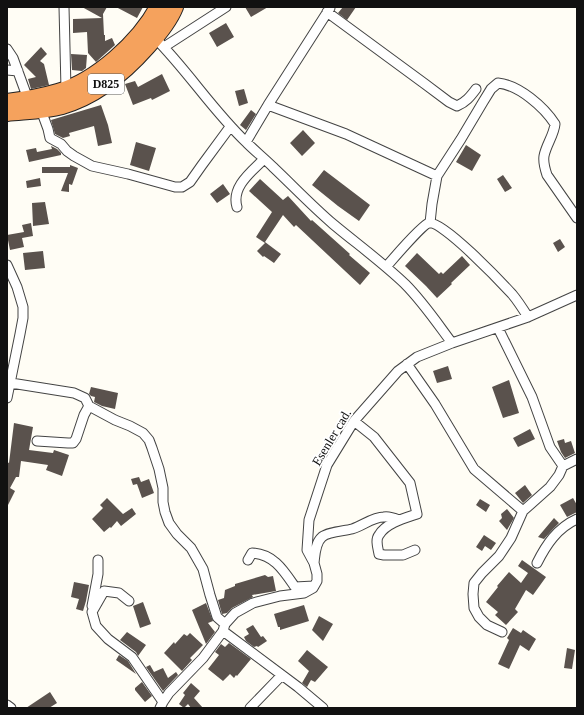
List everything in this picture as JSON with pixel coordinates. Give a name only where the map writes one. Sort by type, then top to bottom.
[{"type":"highway","name":"D825","points":[[7,102],[59,92],[86,80],[114,60],[134,41],[158,7]]},
{"type":"highway","name":"D825","points":[[7,113],[41,110],[61,106],[80,99],[105,85],[160,43],[168,20],[175,7]]},
{"type":"street","points":[[64,7],[66,89]]},
{"type":"street","points":[[226,7],[160,43],[188,74],[230,127],[298,193],[406,285],[424,305],[452,343]]},
{"type":"street","points":[[246,142],[329,10],[449,102],[457,106],[464,103],[470,98],[476,89]]},
{"type":"street","points":[[7,49],[13,58],[28,99]]},
{"type":"street","points":[[7,70],[18,71]]},
{"type":"street","points":[[430,223],[437,176],[491,89],[498,83],[518,90],[528,96],[550,117],[555,124],[544,155],[547,176],[577,218]]},
{"type":"street","points":[[268,105],[346,134],[437,176]]},
{"type":"street","points":[[41,110],[50,138],[61,144],[74,156],[92,166],[175,187],[182,187],[190,182],[230,127]]},
{"type":"street","points":[[237,207],[236,194],[240,184],[264,159]]},
{"type":"street","points":[[386,267],[427,223],[435,224],[444,229],[471,252],[512,295],[528,317]]},
{"type":"street","points":[[7,264],[17,287],[23,307],[22,324],[7,398]]},
{"type":"street","name":"Esenler cad.","points":[[314,586],[317,574],[314,563],[307,550],[309,520],[327,465],[354,421],[398,371],[417,357],[452,343],[528,317],[577,295]]},
{"type":"street","points":[[498,328],[532,397],[550,447],[563,466]]},
{"type":"street","points":[[407,364],[436,404],[474,468],[523,511]]},
{"type":"street","points":[[9,386],[74,393],[84,398],[89,406],[143,433],[149,440],[157,462],[163,488],[163,502],[169,523],[177,534],[191,548],[203,569],[217,617],[224,627],[323,708]]},
{"type":"street","points":[[37,441],[73,442],[76,439],[84,415],[89,406]]},
{"type":"street","points":[[354,421],[374,437],[410,483],[417,514],[393,522],[383,530],[378,536],[377,546],[379,554],[404,555],[415,550]]},
{"type":"street","points":[[502,632],[487,625],[479,617],[474,608],[474,583],[499,556],[511,538],[523,511],[550,487],[559,475],[563,466],[577,459]]},
{"type":"street","points":[[314,563],[317,544],[322,536],[352,529],[383,517],[399,520]]},
{"type":"street","points":[[537,563],[551,539],[571,522],[577,519]]},
{"type":"street","points":[[248,560],[252,553],[260,554],[276,563],[295,587],[314,586]]},
{"type":"street","points":[[98,560],[98,574],[92,612],[96,626],[108,639],[132,657],[161,705],[169,693],[203,658],[235,613],[253,603],[280,596],[304,594],[314,586]]},
{"type":"street","points":[[92,612],[104,591],[119,593],[129,601]]},
{"type":"street","points":[[250,708],[282,675]]},
{"type":"street","points":[[7,705],[11,708]]},
{"type":"building","points":[[82,7],[107,7],[103,14],[105,41],[112,38],[115,45],[96,62],[88,53],[87,32],[73,33],[73,19],[102,18]]},
{"type":"building","points":[[116,7],[143,7],[137,18]]},
{"type":"building","points":[[245,7],[268,7],[251,17]]},
{"type":"building","points":[[343,7],[356,7],[347,20],[338,13]]},
{"type":"building","points":[[226,23],[234,37],[217,47],[209,33]]},
{"type":"building","points":[[41,47],[47,54],[40,61],[44,64],[49,85],[31,89],[28,79],[36,77],[24,65]]},
{"type":"building","points":[[71,54],[87,55],[86,68],[82,71],[72,70]]},
{"type":"building","points":[[162,74],[170,91],[152,100],[151,98],[133,105],[125,84],[135,81],[138,87]]},
{"type":"building","points":[[244,89],[248,103],[239,106],[235,91]]},
{"type":"building","points":[[101,105],[112,143],[98,146],[94,126],[69,133],[70,136],[63,138],[55,134],[51,120]]},
{"type":"building","points":[[251,110],[256,114],[246,130],[240,125]]},
{"type":"building","points":[[303,130],[315,143],[302,156],[290,143]]},
{"type":"building","points":[[136,142],[156,148],[149,171],[130,165]]},
{"type":"building","points":[[466,145],[481,155],[472,171],[456,162]]},
{"type":"building","points":[[51,146],[57,149],[61,155],[29,162],[26,150],[36,148],[37,152],[52,149]]},
{"type":"building","points":[[70,165],[78,168],[72,185],[69,184],[69,192],[61,191],[68,173],[42,173],[42,167],[70,167]]},
{"type":"building","points":[[324,170],[370,205],[359,221],[312,185]]},
{"type":"building","points":[[503,175],[512,188],[505,192],[497,179]]},
{"type":"building","points":[[40,178],[41,186],[27,188],[26,181]]},
{"type":"building","points":[[260,179],[283,200],[288,196],[311,221],[312,220],[370,273],[360,285],[296,225],[294,227],[283,215],[265,242],[281,254],[274,263],[264,256],[263,257],[257,251],[265,243],[256,237],[272,212],[249,191]]},
{"type":"building","points":[[223,184],[230,194],[217,203],[210,194]]},
{"type":"building","points":[[45,202],[49,224],[33,226],[32,203]]},
{"type":"building","points":[[31,223],[33,236],[22,238],[24,247],[10,250],[7,235],[24,232],[22,225]]},
{"type":"building","points":[[560,239],[565,247],[558,252],[553,243]]},
{"type":"building","points":[[43,251],[45,268],[25,270],[23,253]]},
{"type":"building","points":[[417,253],[439,274],[441,272],[443,274],[462,256],[470,265],[437,298],[405,266]]},
{"type":"building","points":[[448,366],[452,379],[437,383],[433,371]]},
{"type":"building","points":[[509,380],[519,413],[503,418],[492,387]]},
{"type":"building","points":[[91,387],[118,393],[115,409],[102,406],[94,402],[95,397],[89,394]]},
{"type":"building","points":[[14,423],[33,427],[29,450],[53,453],[54,450],[69,455],[62,476],[46,470],[48,465],[21,461],[19,477],[16,477],[10,488],[15,491],[7,507],[7,462],[9,463]]},
{"type":"building","points":[[530,429],[535,439],[518,447],[513,438]]},
{"type":"building","points":[[564,439],[565,443],[571,441],[575,453],[565,458],[557,441]]},
{"type":"building","points":[[139,477],[141,482],[149,479],[154,493],[142,498],[137,484],[133,485],[131,479]]},
{"type":"building","points":[[525,485],[532,495],[523,503],[515,493]]},
{"type":"building","points":[[107,498],[123,514],[132,508],[136,514],[121,526],[117,521],[111,528],[110,527],[104,532],[92,519],[103,508],[100,505]]},
{"type":"building","points":[[573,498],[577,505],[577,512],[567,517],[560,505]]},
{"type":"building","points":[[480,499],[490,505],[486,512],[476,505]]},
{"type":"building","points":[[507,509],[514,518],[507,530],[499,521],[502,518],[501,514]]},
{"type":"building","points":[[554,518],[559,523],[544,539],[538,537]]},
{"type":"building","points":[[484,535],[496,543],[491,550],[485,546],[482,551],[476,547]]},
{"type":"building","points":[[522,560],[546,577],[533,595],[526,590],[515,609],[518,612],[506,625],[495,615],[498,612],[486,602],[509,572],[521,583],[528,573],[518,566]]},
{"type":"building","points":[[265,575],[268,577],[273,576],[276,591],[252,595],[253,597],[232,608],[227,613],[222,614],[218,600],[224,598],[225,590],[235,586],[235,584]]},
{"type":"building","points":[[74,582],[89,585],[83,611],[76,609],[79,599],[71,597]]},
{"type":"building","points":[[143,602],[151,624],[140,628],[133,606]]},
{"type":"building","points":[[206,603],[213,621],[208,623],[215,632],[206,644],[192,610]]},
{"type":"building","points":[[304,605],[309,621],[280,630],[274,614]]},
{"type":"building","points":[[319,616],[333,624],[323,641],[312,630]]},
{"type":"building","points":[[253,625],[261,637],[263,636],[267,641],[258,647],[254,647],[246,641],[244,637],[249,634],[246,629]]},
{"type":"building","points":[[513,628],[521,633],[523,630],[536,639],[529,651],[520,645],[509,669],[498,664],[509,640],[507,638]]},
{"type":"building","points":[[127,632],[146,645],[138,656],[136,652],[120,640]]},
{"type":"building","points":[[190,633],[203,645],[190,658],[192,660],[182,671],[164,653],[184,634],[187,636]]},
{"type":"building","points":[[229,643],[251,659],[237,676],[236,675],[234,678],[230,674],[223,681],[208,669],[219,655],[215,652],[221,644],[225,647]]},
{"type":"building","points":[[567,648],[575,650],[572,669],[564,668]]},
{"type":"building","points":[[307,650],[328,667],[315,682],[311,680],[307,687],[302,683],[309,671],[298,661]]},
{"type":"building","points":[[119,655],[128,661],[136,674],[116,660]]},
{"type":"building","points":[[150,665],[154,672],[163,668],[168,678],[176,672],[178,675],[163,691],[146,667]]},
{"type":"building","points":[[142,682],[152,696],[145,702],[135,690],[135,688]]},
{"type":"building","points":[[191,683],[200,691],[194,698],[203,708],[191,708],[188,704],[184,708],[179,704],[185,695],[183,693]]},
{"type":"building","points":[[50,692],[57,703],[49,708],[26,708]]}]
